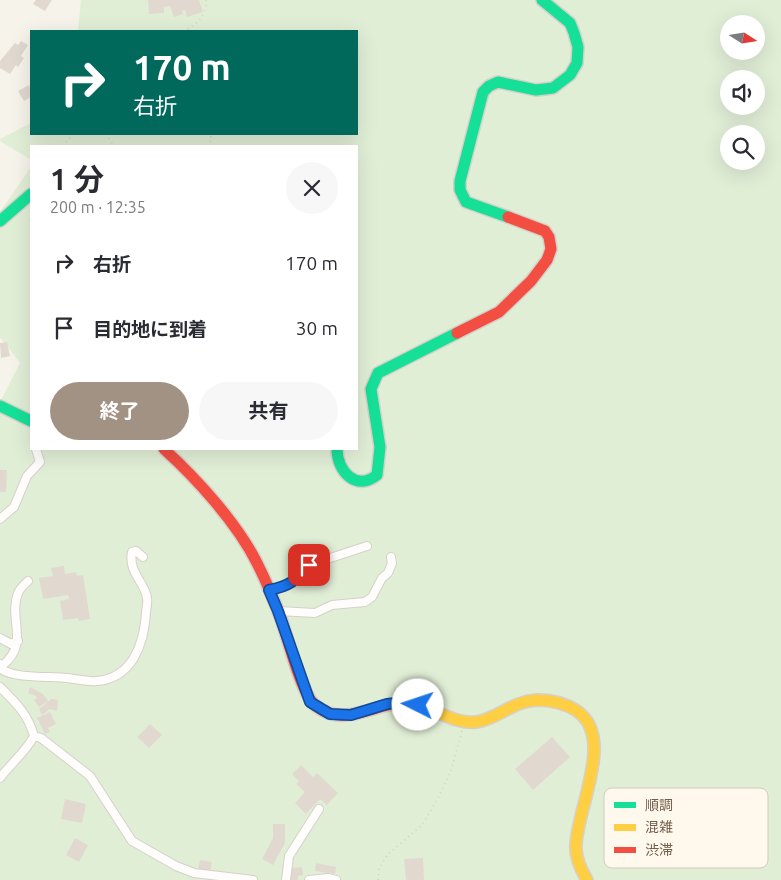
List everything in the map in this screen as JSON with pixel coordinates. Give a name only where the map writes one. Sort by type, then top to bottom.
[{"type":"street","points":[[337,450],[340,468],[354,480],[361,482],[373,479],[378,475],[380,447],[371,389],[378,373],[499,312],[531,281],[547,260],[551,249],[550,237],[545,231],[466,202],[460,190],[460,181],[483,92],[489,86],[498,82],[536,90],[553,88],[570,75],[577,63],[578,47],[570,23],[542,0]]},
{"type":"street","points":[[0,221],[30,195]]},
{"type":"street","points":[[0,406],[30,421]]},
{"type":"street","points":[[0,519],[14,507],[27,476],[40,462],[36,450]]},
{"type":"street","points":[[165,450],[233,524],[248,546],[278,611],[310,702],[330,714],[351,715],[387,704],[406,702],[430,708],[448,717],[470,722],[491,718],[519,703],[539,699],[563,703],[580,712],[588,721],[595,737],[596,752],[576,844],[582,873],[587,880]]},
{"type":"street","points":[[269,590],[290,584],[309,565],[367,546]]},
{"type":"street","points":[[28,581],[18,592],[16,607],[18,641],[11,659],[0,666],[4,671],[23,675],[98,681],[118,675],[138,652],[145,628],[147,597],[133,570],[132,552],[136,551],[143,557]]},
{"type":"street","points":[[278,611],[315,613],[332,605],[365,602],[372,597],[382,578],[388,573],[392,563],[391,557]]},
{"type":"street","points":[[0,638],[11,644],[18,641]]},
{"type":"street","points":[[0,687],[18,705],[30,722],[34,736],[28,747],[6,769],[0,778]]},
{"type":"street","points":[[34,736],[41,738],[90,776],[132,841],[176,866],[194,873],[253,880]]},
{"type":"street","points":[[286,880],[289,856],[319,809]]},
{"type":"street","points":[[309,880],[328,878],[336,880]]},
{"type":"path","points":[[185,30],[202,18],[206,0]]},
{"type":"path","points":[[64,145],[72,135]]},
{"type":"path","points":[[378,880],[379,869],[387,855],[422,824],[437,800],[451,771],[462,728],[470,722]]},
{"type":"green space","points":[[81,0],[781,0],[781,880],[0,880],[0,402],[20,363],[0,337],[0,212],[30,168],[30,450],[358,450],[358,145],[30,145],[30,159],[0,141],[0,139],[30,124],[30,135],[358,135],[358,30],[78,30]]},
{"type":"building","points":[[36,0],[52,0],[45,11],[33,4]]},
{"type":"building","points":[[148,0],[199,0],[203,12],[187,17],[185,10],[182,11],[183,14],[174,17],[170,6],[164,7],[164,13],[149,14]]},
{"type":"building","points":[[21,41],[28,45],[21,56],[24,58],[10,74],[0,68],[0,61],[15,43],[18,45]]},
{"type":"building","points":[[29,85],[30,98],[24,101],[18,91]]},
{"type":"building","points":[[7,342],[10,356],[1,358],[0,343]]},
{"type":"building","points":[[0,470],[7,470],[6,492],[0,492]]},
{"type":"building","points":[[64,566],[65,574],[76,572],[77,576],[83,575],[90,619],[79,621],[78,618],[63,620],[60,601],[69,599],[68,595],[43,599],[39,578],[53,576],[51,568]]},
{"type":"building","points":[[30,687],[43,694],[48,701],[39,707],[34,700],[37,698],[36,696],[28,693]]},
{"type":"building","points":[[51,699],[58,700],[57,711],[50,709],[42,715],[39,709]]},
{"type":"building","points":[[50,712],[56,724],[48,728],[50,732],[45,734],[37,718]]},
{"type":"building","points":[[150,724],[162,735],[149,748],[137,737]]},
{"type":"building","points":[[552,737],[570,757],[533,790],[515,769]]},
{"type":"building","points":[[301,765],[313,777],[317,773],[338,793],[327,805],[320,799],[306,814],[295,803],[305,792],[296,784],[299,781],[292,774]]},
{"type":"building","points":[[65,799],[86,804],[82,823],[61,819]]},
{"type":"building","points":[[273,824],[285,824],[285,843],[273,865],[262,859],[273,838]]},
{"type":"building","points":[[75,838],[88,845],[79,862],[66,855]]},
{"type":"building","points":[[423,858],[424,880],[406,880],[404,859]]},
{"type":"building","points":[[200,860],[212,862],[210,872],[198,870]]},
{"type":"building","points":[[316,863],[336,867],[335,874],[315,871]]},
{"type":"building","points":[[302,867],[303,875],[298,876],[298,880],[291,880],[290,868]]},
{"type":"traffic: fast","points":[[508,217],[466,202],[460,190],[460,181],[483,92],[489,86],[498,82],[536,90],[553,88],[570,75],[577,63],[578,47],[570,23],[542,0]]},
{"type":"traffic: fast","points":[[0,221],[30,195]]},
{"type":"traffic: fast","points":[[337,450],[340,465],[349,477],[362,481],[369,480],[377,475],[380,447],[371,389],[378,373],[457,333]]},
{"type":"traffic: fast","points":[[0,406],[30,421]]},
{"type":"traffic: slow","points":[[388,705],[405,703],[418,705],[455,719],[469,722],[484,720],[520,703],[537,700],[557,702],[577,711],[588,723],[593,737],[592,773],[578,828],[576,844],[579,863],[587,880]]},
{"type":"traffic: jam","points":[[457,333],[499,312],[531,281],[547,260],[551,249],[549,237],[545,231],[508,217]]},
{"type":"traffic: jam","points":[[165,450],[215,502],[249,548],[273,598],[300,679],[310,700],[324,711],[342,715],[360,713],[388,705]]},
{"type":"route","points":[[309,565],[296,580],[284,587],[269,590],[310,702],[330,714],[351,715],[387,704],[406,702],[418,705]]}]
